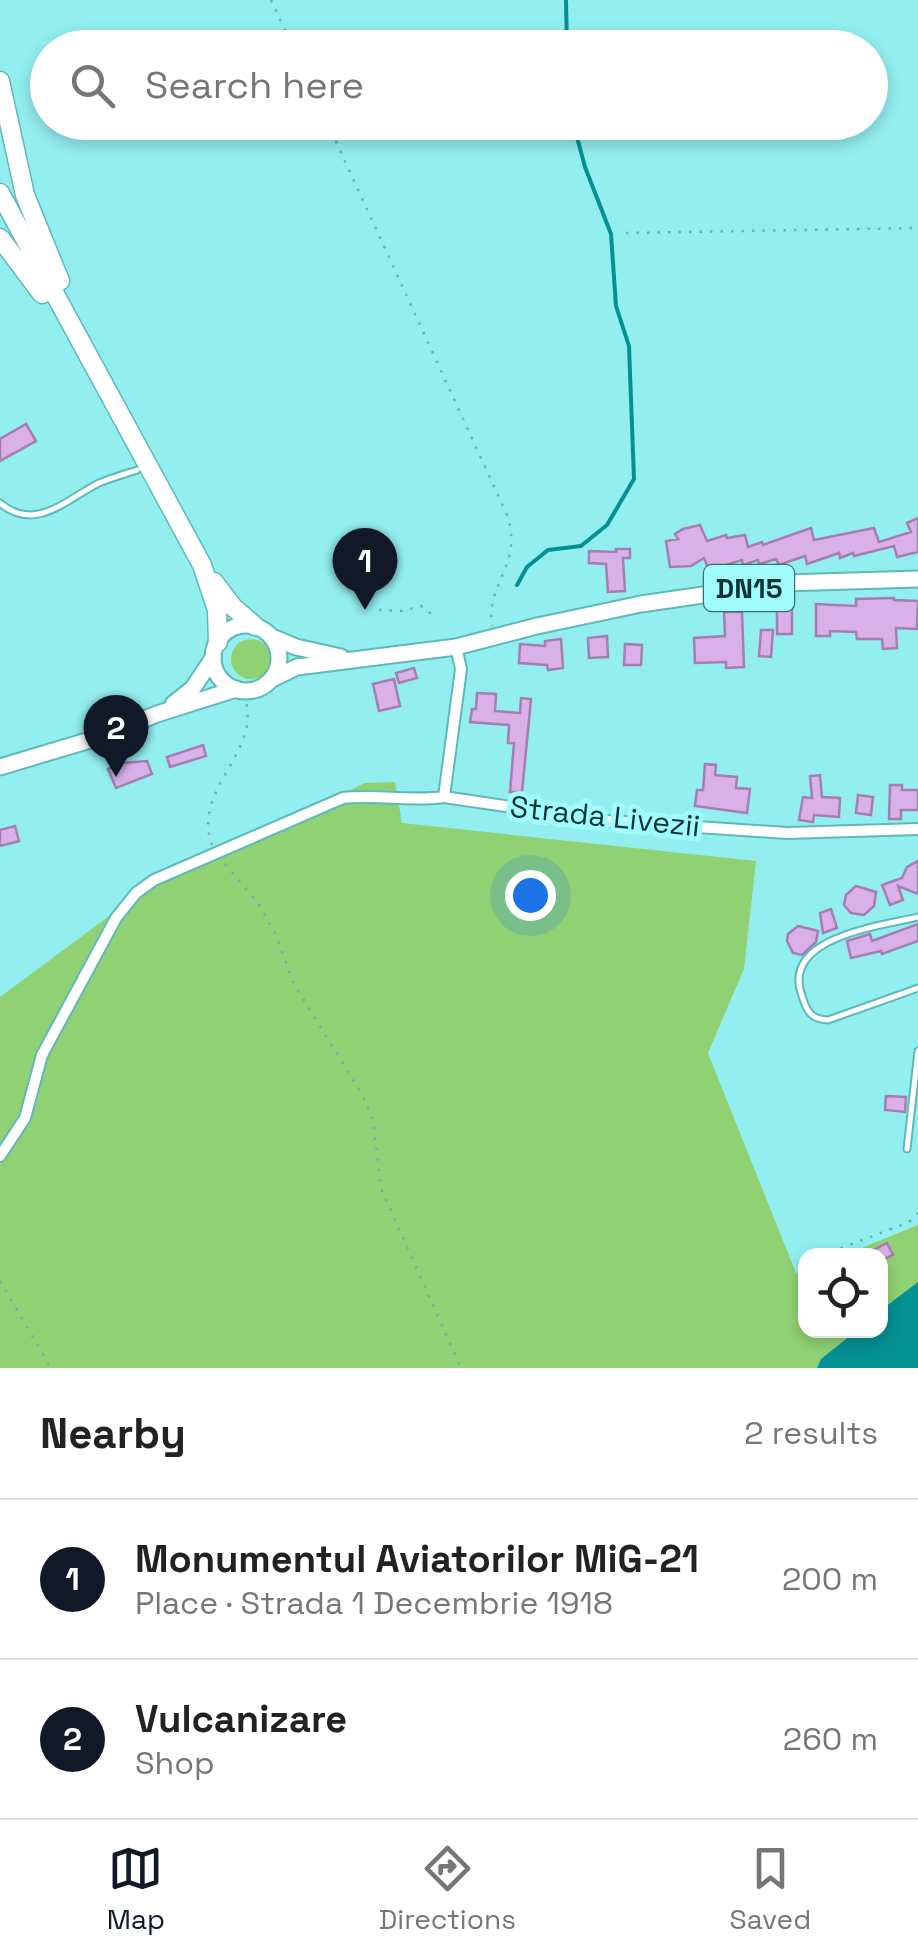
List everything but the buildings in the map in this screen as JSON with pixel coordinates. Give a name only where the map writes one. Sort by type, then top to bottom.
[{"type":"highway","points":[[0,81],[15,158],[33,219],[156,479]]},
{"type":"highway","points":[[0,193],[202,566],[217,610],[216,650]]},
{"type":"highway","points":[[0,238],[30,274],[49,306],[137,470],[156,479]]},
{"type":"highway","points":[[202,566],[233,607],[255,626]]},
{"type":"main road","name":"DN15","points":[[0,767],[100,737],[157,714],[264,686],[296,667],[456,647],[626,607],[785,583],[918,579]]},
{"type":"main road","name":"DN15","points":[[157,714],[192,688],[233,628],[255,626],[310,651],[354,659]]},
{"type":"main road","points":[[272,637],[280,658],[272,679]]},
{"type":"main road","points":[[216,650],[220,677],[241,690]]},
{"type":"street","points":[[444,796],[461,669],[456,647]]},
{"type":"street","name":"Strada Livezii","points":[[0,1156],[26,1118],[42,1055],[116,918],[136,892],[154,880],[344,798],[368,795],[423,800],[444,796],[607,821],[787,833],[918,830]]},
{"type":"lane","points":[[0,504],[20,515],[38,516],[102,482],[137,470]]},
{"type":"lane","points":[[918,917],[828,939],[810,955],[800,973],[798,988],[808,1013],[817,1020],[828,1020],[918,988]]},
{"type":"lane","points":[[907,1149],[918,1050]]},
{"type":"path","points":[[271,0],[285,30]]},
{"type":"path","points":[[336,140],[508,517],[512,546],[507,570],[490,608],[493,637]]},
{"type":"path","points":[[626,233],[918,228]]},
{"type":"path","points":[[379,610],[422,606],[434,616]]},
{"type":"path","points":[[241,690],[248,725],[210,803],[206,827],[216,853],[258,902],[276,935],[294,984],[363,1096],[373,1120],[381,1188],[461,1368]]},
{"type":"path","points":[[841,1248],[908,1222],[918,1214]]},
{"type":"path","points":[[0,1280],[51,1368]]},
{"type":"green space","points":[[251,639],[265,645],[271,659],[265,673],[251,679],[237,673],[231,659],[237,645]]},
{"type":"green space","points":[[395,782],[402,823],[756,861],[744,969],[708,1053],[798,1272],[798,1338],[847,1338],[821,1359],[817,1368],[0,1368],[0,997],[147,888],[365,783]]},
{"type":"green space","points":[[918,1225],[918,1282],[888,1305],[888,1248],[862,1248]]},
{"type":"water","points":[[918,1282],[918,1368],[817,1368],[821,1359],[847,1338],[888,1338],[888,1305]]},
{"type":"waterway","points":[[566,0],[567,30]]},
{"type":"waterway","points":[[517,585],[527,567],[548,550],[581,546],[607,525],[634,479],[629,346],[616,306],[611,234],[578,140]]},
{"type":"place","name":"Monumentul Aviatorilor MiG-21","points":[[365,610]]},
{"type":"place","name":"Vulcanizare","points":[[116,777]]}]
